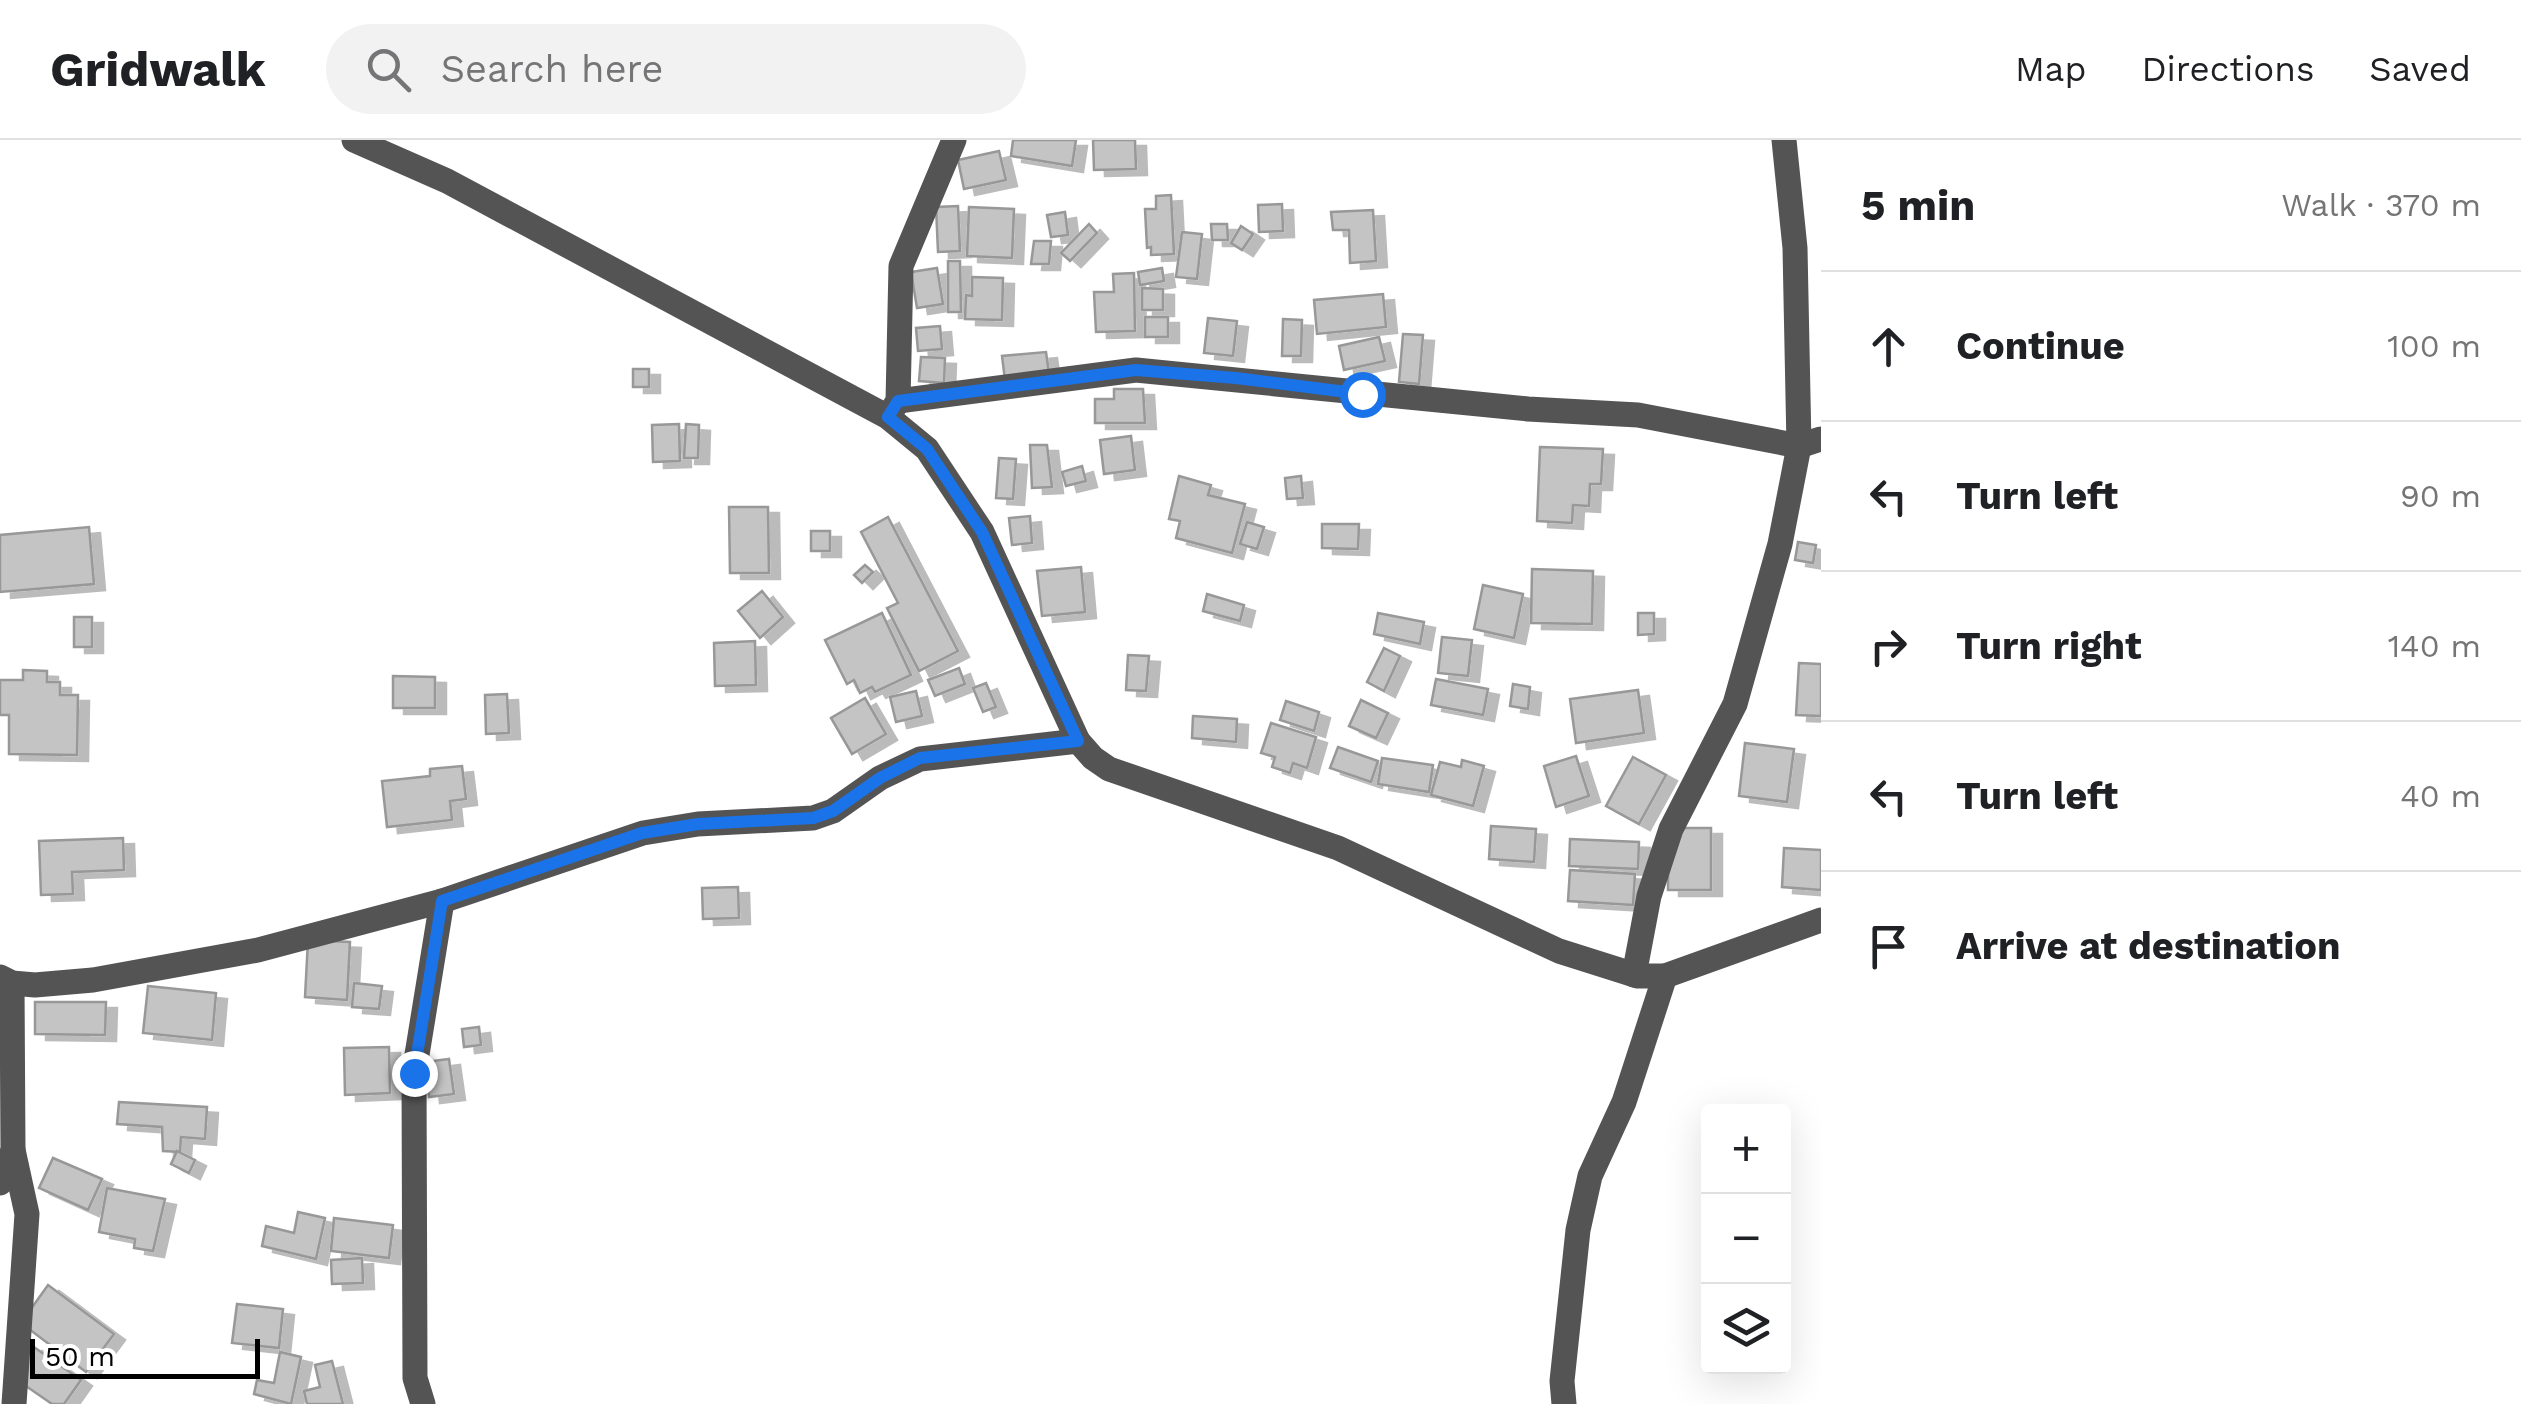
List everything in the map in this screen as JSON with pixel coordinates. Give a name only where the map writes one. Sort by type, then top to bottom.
[{"type":"street","points":[[354,140],[447,181],[893,409],[927,449],[982,532],[1078,741],[1109,768],[1338,848],[1559,951],[1650,978],[1821,920]]},
{"type":"street","points":[[893,409],[901,266],[954,140]]},
{"type":"street","points":[[1634,974],[1650,896],[1671,829],[1735,704],[1810,443],[1784,140]]},
{"type":"street","points":[[893,409],[1136,370],[1528,409],[1638,415],[1810,443]]},
{"type":"street","points":[[14,1404],[27,1214],[13,1150],[6,980],[93,980],[258,950],[442,901],[642,833],[698,824],[813,818],[833,811],[880,778],[920,758],[1078,741]]},
{"type":"street","points":[[424,1404],[415,1378],[414,1073],[442,901]]},
{"type":"street","points":[[1564,1404],[1562,1381],[1578,1230],[1590,1176],[1624,1102],[1664,976]]},
{"type":"street","points":[[0,1183],[13,1150]]},
{"type":"building","points":[[1013,140],[1076,140],[1072,166],[1011,156]]},
{"type":"building","points":[[1093,140],[1135,140],[1136,169],[1094,170]]},
{"type":"building","points":[[999,151],[1006,180],[964,189],[958,160]]},
{"type":"building","points":[[1171,195],[1174,254],[1151,255],[1151,247],[1147,248],[1145,209],[1156,209],[1156,196]]},
{"type":"building","points":[[1282,204],[1283,231],[1259,232],[1258,205]]},
{"type":"building","points":[[958,206],[960,251],[938,252],[936,207]]},
{"type":"building","points":[[969,207],[1014,209],[1012,258],[967,256]]},
{"type":"building","points":[[1373,210],[1376,261],[1350,263],[1349,230],[1333,230],[1331,212]]},
{"type":"building","points":[[1065,212],[1068,235],[1051,237],[1047,215]]},
{"type":"building","points":[[1089,224],[1097,233],[1070,261],[1061,253]]},
{"type":"building","points":[[1211,224],[1227,224],[1228,240],[1212,240]]},
{"type":"building","points":[[1241,226],[1253,234],[1242,250],[1231,243]]},
{"type":"building","points":[[1182,232],[1202,234],[1197,279],[1176,277]]},
{"type":"building","points":[[1034,241],[1051,241],[1049,264],[1031,264]]},
{"type":"building","points":[[948,261],[960,261],[961,312],[948,312]]},
{"type":"building","points":[[937,268],[943,304],[917,308],[911,272]]},
{"type":"building","points":[[1162,268],[1164,281],[1140,285],[1138,272]]},
{"type":"building","points":[[1134,273],[1135,331],[1096,332],[1094,292],[1114,292],[1113,274]]},
{"type":"building","points":[[972,277],[1003,278],[1002,320],[965,319],[966,295],[972,296]]},
{"type":"building","points":[[1142,288],[1163,289],[1163,310],[1142,310]]},
{"type":"building","points":[[1383,294],[1386,327],[1317,334],[1314,300]]},
{"type":"building","points":[[1145,317],[1168,317],[1168,337],[1145,337]]},
{"type":"building","points":[[1208,318],[1237,321],[1233,356],[1204,353]]},
{"type":"building","points":[[1283,319],[1302,320],[1301,356],[1282,356]]},
{"type":"building","points":[[940,326],[942,349],[918,351],[916,328]]},
{"type":"building","points":[[1403,334],[1423,335],[1419,384],[1399,382]]},
{"type":"building","points":[[1379,337],[1385,361],[1344,370],[1339,346]]},
{"type":"building","points":[[1046,352],[1049,374],[1005,380],[1002,356]]},
{"type":"building","points":[[921,357],[945,358],[944,383],[919,381]]},
{"type":"building","points":[[633,369],[649,369],[649,387],[633,387]]},
{"type":"building","points":[[1114,389],[1143,389],[1145,423],[1095,423],[1095,399],[1114,399]]},
{"type":"building","points":[[679,424],[680,461],[653,462],[652,425]]},
{"type":"building","points":[[686,424],[699,425],[698,458],[684,458]]},
{"type":"building","points":[[1131,436],[1135,470],[1104,474],[1100,440]]},
{"type":"building","points":[[1030,445],[1047,445],[1052,487],[1032,488]]},
{"type":"building","points":[[1540,447],[1603,449],[1601,484],[1590,484],[1589,506],[1573,505],[1572,523],[1537,521]]},
{"type":"building","points":[[999,458],[1016,459],[1013,499],[996,498]]},
{"type":"building","points":[[1082,466],[1086,481],[1066,486],[1062,472]]},
{"type":"building","points":[[1179,476],[1211,485],[1208,495],[1245,504],[1232,553],[1176,538],[1180,521],[1169,519]]},
{"type":"building","points":[[1301,476],[1303,498],[1287,499],[1285,478]]},
{"type":"building","points":[[729,507],[768,507],[769,573],[730,573]]},
{"type":"building","points":[[1030,516],[1032,543],[1012,545],[1009,518]]},
{"type":"building","points":[[888,517],[958,651],[919,671],[887,608],[898,603],[861,532]]},
{"type":"building","points":[[1247,522],[1264,527],[1257,549],[1240,544]]},
{"type":"building","points":[[1322,524],[1359,524],[1358,549],[1322,548]]},
{"type":"building","points":[[89,527],[94,584],[0,592],[0,535]]},
{"type":"building","points":[[811,531],[830,531],[830,551],[811,551]]},
{"type":"building","points":[[1798,542],[1816,545],[1813,563],[1795,560]]},
{"type":"building","points":[[865,565],[873,572],[862,583],[854,575]]},
{"type":"building","points":[[1081,567],[1085,612],[1042,616],[1037,571]]},
{"type":"building","points":[[1532,569],[1593,571],[1592,624],[1531,623]]},
{"type":"building","points":[[1483,585],[1523,594],[1514,638],[1474,629]]},
{"type":"building","points":[[762,591],[783,617],[760,638],[738,611]]},
{"type":"building","points":[[1207,594],[1244,605],[1240,621],[1203,611]]},
{"type":"building","points":[[882,613],[911,675],[875,692],[872,687],[860,693],[854,680],[847,684],[825,640]]},
{"type":"building","points":[[1378,613],[1424,622],[1420,644],[1374,634]]},
{"type":"building","points":[[1638,613],[1654,613],[1654,634],[1638,635]]},
{"type":"building","points":[[74,617],[92,617],[92,647],[74,647]]},
{"type":"building","points":[[1442,637],[1472,640],[1468,676],[1438,673]]},
{"type":"building","points":[[755,641],[756,685],[715,686],[714,643]]},
{"type":"building","points":[[1384,648],[1400,656],[1384,691],[1367,682]]},
{"type":"building","points":[[1128,655],[1149,656],[1146,691],[1126,690]]},
{"type":"building","points":[[1799,663],[1821,664],[1821,716],[1796,715]]},
{"type":"building","points":[[959,668],[965,684],[935,696],[928,680]]},
{"type":"building","points":[[23,670],[47,671],[47,682],[60,682],[60,695],[78,695],[77,755],[9,754],[9,715],[0,715],[0,680],[23,680]]},
{"type":"building","points":[[393,676],[435,677],[435,708],[393,708]]},
{"type":"building","points":[[1436,679],[1488,689],[1483,715],[1431,705]]},
{"type":"building","points":[[986,683],[996,707],[983,712],[973,688]]},
{"type":"building","points":[[1513,684],[1530,687],[1528,709],[1510,706]]},
{"type":"building","points":[[1638,690],[1644,733],[1576,743],[1570,699]]},
{"type":"building","points":[[916,691],[922,716],[896,722],[890,697]]},
{"type":"building","points":[[507,694],[509,733],[486,734],[485,695]]},
{"type":"building","points":[[865,698],[886,734],[852,754],[831,718]]},
{"type":"building","points":[[1361,700],[1388,713],[1376,738],[1349,726]]},
{"type":"building","points":[[1286,701],[1319,712],[1314,731],[1280,720]]},
{"type":"building","points":[[1193,716],[1237,719],[1236,742],[1192,738]]},
{"type":"building","points":[[1271,723],[1316,737],[1307,768],[1293,763],[1290,773],[1272,767],[1275,757],[1261,753]]},
{"type":"building","points":[[1745,743],[1794,749],[1787,802],[1739,796]]},
{"type":"building","points":[[1338,747],[1378,761],[1371,782],[1330,768]]},
{"type":"building","points":[[1576,756],[1589,796],[1556,807],[1544,766]]},
{"type":"building","points":[[1633,757],[1666,775],[1639,824],[1606,806]]},
{"type":"building","points":[[1382,758],[1433,765],[1429,792],[1378,784]]},
{"type":"building","points":[[1462,760],[1484,766],[1473,806],[1431,795],[1440,762],[1461,767]]},
{"type":"building","points":[[462,766],[466,799],[450,801],[452,820],[387,827],[382,781],[430,776],[430,769]]},
{"type":"building","points":[[1491,826],[1536,829],[1534,862],[1489,859]]},
{"type":"building","points":[[1668,828],[1711,828],[1711,890],[1668,890]]},
{"type":"building","points":[[123,838],[124,870],[72,872],[73,894],[41,895],[39,841]]},
{"type":"building","points":[[1570,839],[1639,842],[1638,869],[1569,866]]},
{"type":"building","points":[[1784,848],[1821,850],[1821,890],[1782,887]]},
{"type":"building","points":[[1570,870],[1635,874],[1633,905],[1568,901]]},
{"type":"building","points":[[738,887],[739,918],[703,919],[702,888]]},
{"type":"building","points":[[308,940],[350,942],[347,1000],[305,997]]},
{"type":"building","points":[[354,983],[382,986],[379,1009],[352,1007]]},
{"type":"building","points":[[148,986],[216,993],[212,1040],[143,1033]]},
{"type":"building","points":[[35,1002],[106,1002],[105,1035],[35,1034]]},
{"type":"building","points":[[479,1027],[481,1045],[464,1047],[462,1029]]},
{"type":"building","points":[[389,1047],[390,1093],[345,1095],[344,1048]]},
{"type":"building","points":[[449,1059],[454,1094],[429,1097],[425,1062]]},
{"type":"building","points":[[119,1102],[207,1107],[205,1139],[181,1137],[180,1152],[163,1151],[162,1127],[117,1124]]},
{"type":"building","points":[[177,1151],[195,1160],[189,1173],[171,1164]]},
{"type":"building","points":[[53,1158],[102,1179],[88,1210],[39,1188]]},
{"type":"building","points":[[107,1188],[165,1199],[153,1251],[134,1248],[135,1239],[99,1232]]},
{"type":"building","points":[[298,1212],[325,1218],[316,1259],[262,1246],[266,1226],[294,1233]]},
{"type":"building","points":[[334,1218],[393,1225],[389,1258],[331,1251]]},
{"type":"building","points":[[362,1258],[363,1283],[332,1284],[331,1260]]},
{"type":"building","points":[[48,1285],[114,1334],[86,1372],[21,1323]]},
{"type":"building","points":[[237,1304],[283,1309],[279,1348],[232,1343]]},
{"type":"building","points":[[31,1345],[81,1380],[64,1404],[52,1404],[10,1375]]},
{"type":"building","points":[[280,1352],[301,1357],[291,1404],[254,1394],[257,1380],[274,1383]]},
{"type":"building","points":[[332,1361],[343,1404],[307,1404],[304,1391],[320,1387],[315,1365]]},
{"type":"route","points":[[414,1073],[442,901],[642,833],[698,824],[813,818],[833,811],[880,778],[920,758],[1078,741],[982,532],[927,449],[888,417],[898,401],[1136,370],[1362,394]]}]
